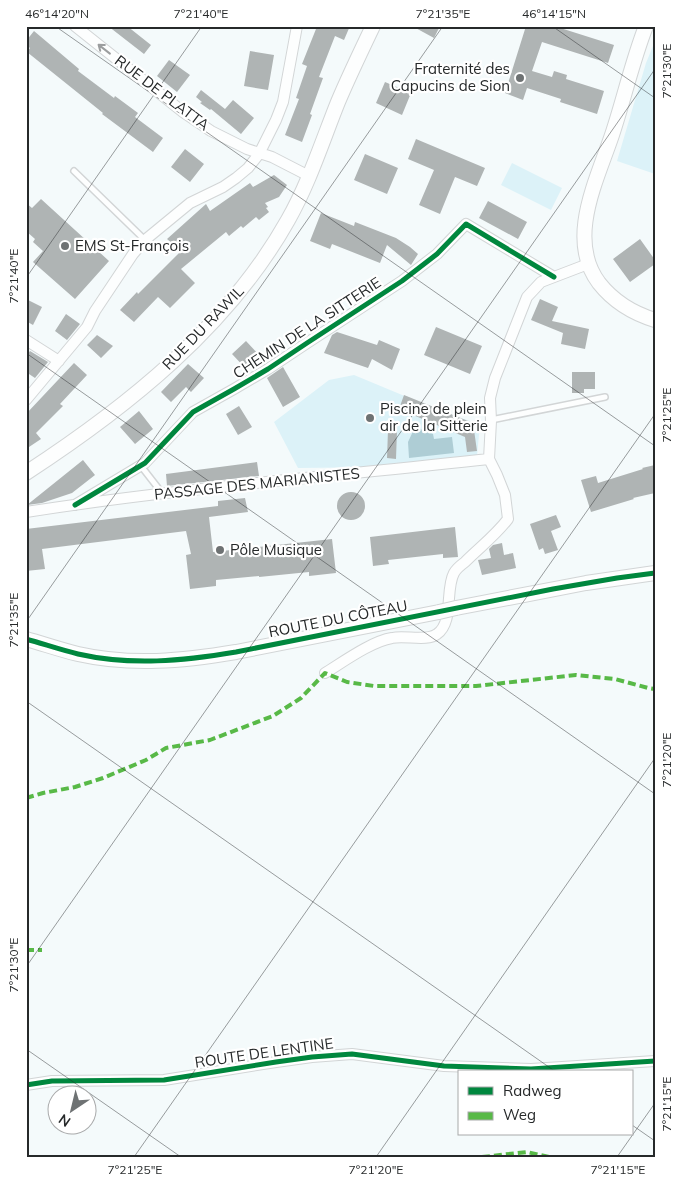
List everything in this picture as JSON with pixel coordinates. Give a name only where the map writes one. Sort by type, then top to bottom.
[{"type":"street","name":"RUE DE PLATTA","points":[[75,26],[183,112],[211,131],[247,149],[272,157],[309,176]]},
{"type":"street","points":[[26,400],[87,328],[95,312],[133,254],[145,240],[190,203],[223,187],[236,178],[248,168],[259,154],[283,102],[297,26]]},
{"type":"street","name":"RUE DU RAWIL","points":[[26,472],[66,446],[127,401],[211,324],[238,293],[288,220],[309,176],[349,78],[373,26]]},
{"type":"street","points":[[646,26],[589,205],[585,221],[585,246],[588,264],[604,290],[626,308],[641,316],[655,320]]},
{"type":"street","name":"CHEMIN DE LA SITTERIE","points":[[75,505],[145,463],[193,412],[268,369],[402,281],[437,254],[466,224],[554,277]]},
{"type":"street","points":[[325,673],[353,655],[381,641],[392,638],[432,637],[439,634],[447,615],[454,572],[498,532],[508,519],[505,495],[489,459],[490,398],[495,378],[527,297],[542,282],[588,264]]},
{"type":"street","points":[[26,340],[59,361]]},
{"type":"street","name":"PASSAGE DES MARIANISTES","points":[[26,512],[162,494],[489,459]]},
{"type":"street","name":"ROUTE DU CÔTEAU","points":[[26,639],[99,658],[165,661],[206,657],[586,583],[655,573]]},
{"type":"street","name":"ROUTE DE LENTINE","points":[[26,1085],[52,1082],[164,1080],[294,1060],[352,1054],[444,1066],[531,1069],[655,1061]]},
{"type":"lane","points":[[74,171],[145,240]]},
{"type":"lane","points":[[491,420],[605,397]]},
{"type":"lane","points":[[141,466],[162,494]]},
{"type":"shaded area","points":[[655,41],[655,174],[617,161],[646,63]]},
{"type":"shaded area","points":[[512,163],[562,188],[551,210],[501,185]]},
{"type":"shaded area","name":"Piscine de plein air de la Sitterie","points":[[354,375],[448,414],[480,424],[477,456],[387,467],[298,468],[274,422],[329,380]]},
{"type":"shaded area","points":[[415,427],[433,434],[434,439],[452,437],[454,453],[409,458],[408,442]]},
{"type":"building","points":[[108,26],[127,26],[151,45],[144,54]]},
{"type":"building","points":[[311,26],[350,26],[344,40],[335,36],[319,77],[323,78],[302,142],[285,135],[299,99],[296,98],[307,66],[302,64],[316,29]]},
{"type":"building","points":[[412,26],[440,26],[434,38]]},
{"type":"building","name":"Fraternité des Capucins de Sion","points":[[526,26],[554,26],[614,45],[608,63],[542,42],[532,71],[552,77],[554,71],[567,75],[566,79],[604,91],[597,114],[560,102],[561,99],[527,88],[523,100],[505,93]]},
{"type":"building","points":[[34,31],[79,69],[78,71],[138,113],[135,117],[163,138],[153,152],[102,114],[27,52],[30,48],[26,45],[26,41]]},
{"type":"building","points":[[250,51],[274,55],[268,90],[244,86]]},
{"type":"building","points":[[169,60],[190,75],[177,92],[157,76]]},
{"type":"building","points":[[385,82],[411,93],[402,115],[376,103]]},
{"type":"building","points":[[201,90],[225,109],[233,100],[254,118],[241,134],[211,109],[200,103],[202,102],[196,97]]},
{"type":"building","points":[[416,139],[485,168],[477,186],[455,177],[440,214],[419,205],[434,170],[408,159]]},
{"type":"building","points":[[185,149],[204,164],[190,182],[171,167]]},
{"type":"building","points":[[365,154],[398,168],[387,194],[354,180]]},
{"type":"building","points":[[274,175],[287,185],[279,197],[265,203],[269,212],[259,220],[256,217],[243,228],[241,226],[229,236],[226,232],[181,269],[195,283],[170,308],[158,297],[134,322],[120,310],[181,251],[167,239],[206,204],[210,211],[250,183],[253,187]]},
{"type":"building","name":"EMS St-François","points":[[41,199],[109,261],[75,299],[33,262],[43,251],[33,242],[35,239],[26,231],[26,203],[32,208]]},
{"type":"building","points":[[488,201],[527,222],[518,239],[479,218]]},
{"type":"building","points":[[321,213],[354,226],[355,222],[396,238],[418,254],[411,265],[387,245],[380,263],[332,244],[330,249],[310,241]]},
{"type":"building","points":[[640,239],[655,260],[655,264],[630,282],[613,259]]},
{"type":"building","points":[[26,299],[42,307],[33,325],[26,321]]},
{"type":"building","points":[[540,299],[558,307],[552,321],[589,329],[585,349],[561,344],[563,333],[531,320]]},
{"type":"building","points":[[66,314],[80,324],[67,340],[55,331]]},
{"type":"building","points":[[436,327],[482,346],[470,374],[424,355]]},
{"type":"building","points":[[337,332],[377,345],[379,340],[400,349],[392,370],[372,359],[368,368],[324,353],[332,335]]},
{"type":"building","points":[[97,335],[113,346],[101,358],[87,345]]},
{"type":"building","points":[[246,341],[261,357],[247,370],[232,354]]},
{"type":"building","points":[[30,351],[48,362],[35,378],[26,372],[26,356]]},
{"type":"building","points":[[74,363],[87,375],[60,404],[63,406],[36,433],[41,439],[26,449],[26,414]]},
{"type":"building","points":[[188,364],[204,378],[191,392],[186,387],[171,402],[161,392]]},
{"type":"building","points":[[283,367],[300,397],[283,407],[267,378]]},
{"type":"building","points":[[572,372],[595,372],[595,389],[584,389],[584,393],[572,393]]},
{"type":"building","points":[[404,395],[473,423],[477,451],[467,452],[465,437],[399,409]]},
{"type":"building","points":[[239,406],[252,427],[238,435],[226,414]]},
{"type":"building","points":[[139,411],[153,429],[135,444],[120,427]]},
{"type":"building","points":[[388,430],[397,430],[396,459],[387,458]]},
{"type":"building","points":[[83,460],[95,475],[72,493],[42,503],[27,505]]},
{"type":"building","points":[[257,462],[259,476],[167,486],[166,474]]},
{"type":"building","points":[[655,465],[655,493],[591,512],[581,480],[596,476],[598,483]]},
{"type":"building","points":[[351,492],[361,496],[365,506],[361,516],[351,520],[341,516],[337,506],[341,496]]},
{"type":"building","points":[[245,498],[248,512],[209,517],[213,552],[332,539],[336,573],[309,576],[309,572],[216,580],[216,586],[190,589],[186,555],[191,554],[186,531],[42,549],[45,569],[26,571],[26,529],[218,506],[218,501]]},
{"type":"building","points":[[556,515],[561,527],[551,531],[558,550],[545,554],[543,548],[539,550],[530,524]]},
{"type":"building","points":[[455,527],[458,557],[443,558],[443,554],[388,560],[389,564],[373,566],[370,537]]},
{"type":"building","points":[[502,543],[504,555],[513,553],[516,568],[482,575],[478,560],[491,558],[489,549],[493,545]]},
{"type":"marked path","points":[[26,798],[75,787],[103,778],[146,760],[166,748],[210,740],[273,716],[301,698],[325,673],[347,682],[374,686],[476,686],[576,675],[615,679],[655,689]]},
{"type":"marked path","points":[[26,950],[42,950]]},
{"type":"marked path","points":[[482,1157],[527,1152],[549,1157]]},
{"type":"cycle path","points":[[75,505],[145,463],[193,412],[268,369],[402,281],[437,254],[466,224],[554,277]]},
{"type":"cycle path","points":[[26,639],[98,658],[137,661],[177,660],[236,652],[553,589],[655,573]]},
{"type":"cycle path","points":[[26,1085],[52,1081],[164,1080],[312,1057],[352,1054],[444,1066],[531,1069],[655,1061]]},
{"type":"place","name":"Fraternité des Capucins de Sion","points":[[520,78]]},
{"type":"place","name":"EMS St-François","points":[[65,246]]},
{"type":"place","name":"Piscine de plein air de la Sitterie","points":[[370,418]]},
{"type":"place","name":"Pôle Musique","points":[[220,550]]}]
